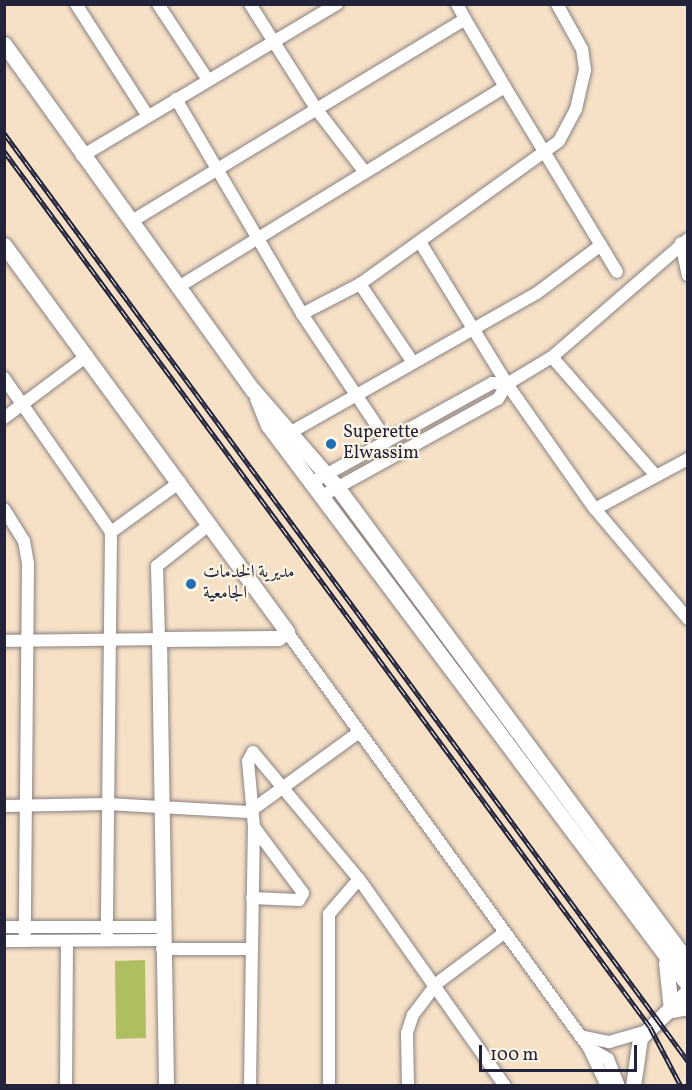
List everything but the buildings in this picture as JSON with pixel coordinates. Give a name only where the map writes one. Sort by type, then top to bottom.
[{"type":"street","points":[[76,4],[148,116]]},
{"type":"street","points":[[158,4],[208,80]]},
{"type":"street","points":[[250,4],[317,110],[364,171]]},
{"type":"street","points":[[82,156],[208,80],[275,44],[337,4]]},
{"type":"street","points":[[457,4],[617,272]]},
{"type":"street","points":[[302,314],[360,284],[546,156],[568,127],[585,70],[582,49],[557,4]]},
{"type":"street","points":[[132,220],[465,19]]},
{"type":"street","points":[[4,44],[82,156],[132,220],[253,390],[293,431],[337,487],[687,962]]},
{"type":"street","points":[[180,286],[364,171],[506,87]]},
{"type":"street","points":[[176,99],[214,170],[261,237],[302,314],[387,441]]},
{"type":"street","points":[[684,241],[687,275]]},
{"type":"street","points":[[322,496],[498,399],[507,384],[552,357],[684,241]]},
{"type":"street","points":[[420,243],[474,325],[507,384],[595,509],[687,619]]},
{"type":"street","points":[[4,245],[180,482],[589,1048],[607,1086]]},
{"type":"street","points":[[293,431],[474,325],[537,293],[601,245]]},
{"type":"street","points":[[360,284],[412,361]]},
{"type":"street","points":[[4,418],[87,356]]},
{"type":"street","points":[[552,357],[656,476]]},
{"type":"street","points":[[4,378],[111,532],[107,638],[107,934]]},
{"type":"street","points":[[311,483],[325,472],[387,441],[492,383],[507,384]]},
{"type":"street","points":[[253,390],[268,425],[687,985]]},
{"type":"street","points":[[595,509],[687,459]]},
{"type":"street","points":[[111,532],[180,482]]},
{"type":"street","points":[[4,509],[27,552],[25,941]]},
{"type":"street","points":[[166,1086],[162,938],[163,806],[157,566],[209,525]]},
{"type":"street","points":[[4,641],[107,638],[278,638],[287,632]]},
{"type":"street","points":[[4,806],[107,804],[249,812],[359,732]]},
{"type":"street","points":[[252,898],[299,900],[303,893],[254,827],[249,812],[251,753],[284,786],[359,879],[505,1086]]},
{"type":"street","points":[[250,1086],[254,827]]},
{"type":"street","points":[[329,1086],[329,914],[359,879]]},
{"type":"street","points":[[4,927],[162,938],[252,949]]},
{"type":"street","points":[[408,1086],[409,1023],[435,984],[504,933]]},
{"type":"street","points":[[4,941],[67,941],[107,934]]},
{"type":"street","points":[[66,1086],[67,941]]},
{"type":"street","points":[[657,944],[669,971],[671,1010]]},
{"type":"street","points":[[580,1036],[609,1042],[645,1032],[671,1010],[687,991]]},
{"type":"street","points":[[671,1010],[687,1007]]},
{"type":"street","points":[[671,1010],[687,1014]]},
{"type":"street","points":[[626,1086],[645,1032]]},
{"type":"street","points":[[589,1048],[608,1059],[619,1086]]},
{"type":"street","points":[[633,1063],[633,1086]]},
{"type":"green space","points":[[145,960],[146,1038],[116,1039],[115,961]]},
{"type":"railway","points":[[4,133],[688,1061]]},
{"type":"railway","points":[[4,151],[650,1027],[681,1086]]},
{"type":"place","name":"Superette Elwassim","points":[[331,444]]},
{"type":"place","name":"مديرية الخدمات الجامعية","points":[[191,584]]}]
